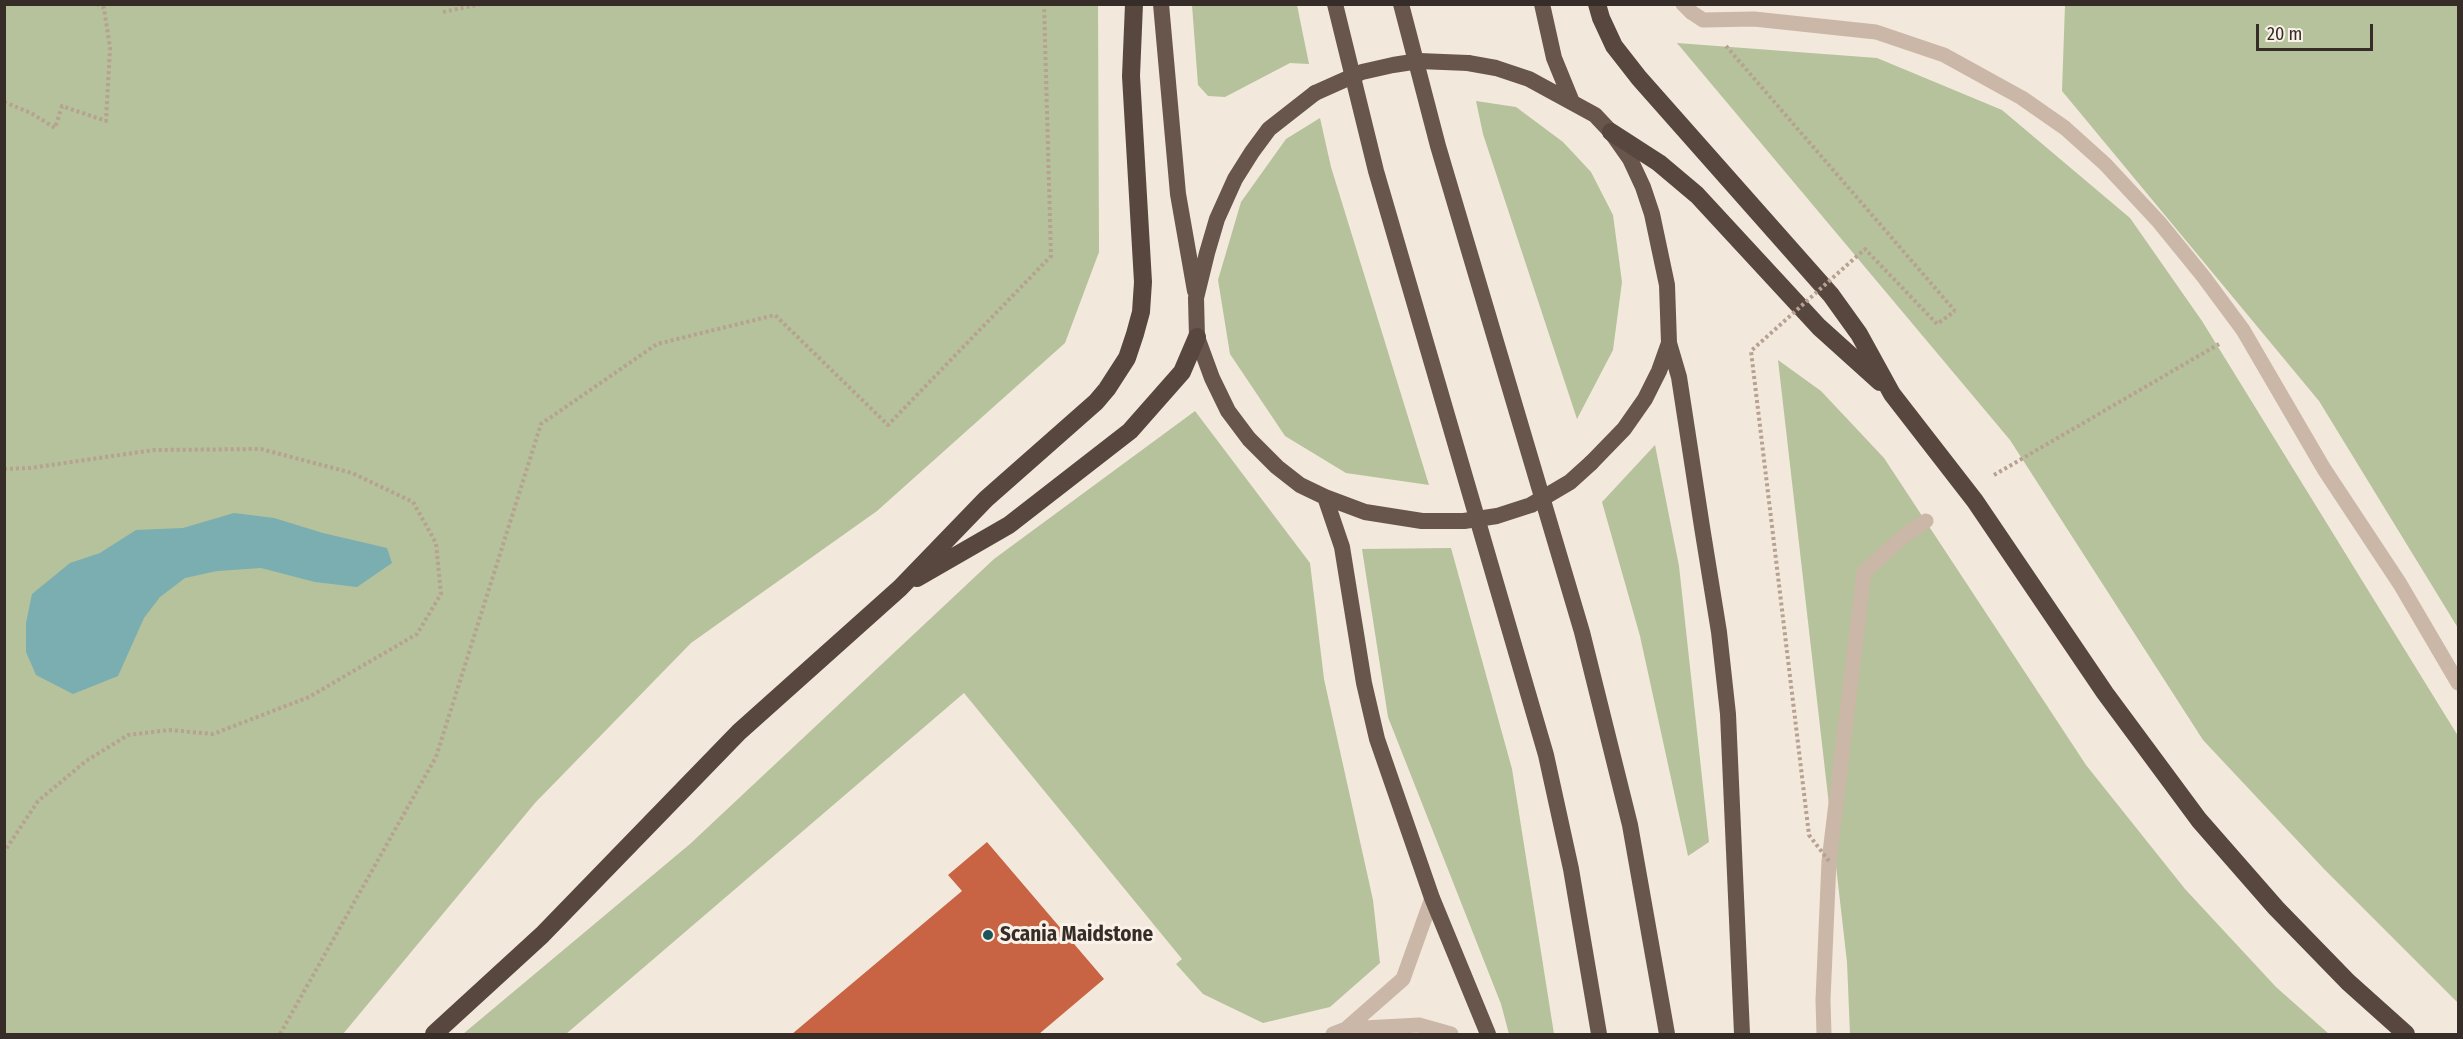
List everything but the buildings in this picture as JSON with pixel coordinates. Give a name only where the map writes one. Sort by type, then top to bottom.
[{"type":"highway","points":[[434,1035],[542,935],[739,732],[900,588],[986,499],[1096,402],[1107,389],[1127,358],[1141,312],[1143,282],[1131,75],[1134,4]]},
{"type":"highway","points":[[1161,4],[1178,194],[1196,298],[1197,337],[1212,378],[1228,411],[1249,439],[1277,467],[1300,485],[1365,512],[1414,520],[1464,521],[1497,516],[1531,505],[1570,482],[1624,429],[1645,399],[1659,371],[1669,343]]},
{"type":"highway","points":[[1335,4],[1376,171],[1546,755],[1571,869],[1599,1035]]},
{"type":"highway","points":[[1401,4],[1438,146],[1585,644],[1630,825],[1667,1035]]},
{"type":"highway","points":[[1542,4],[1554,58],[1572,102]]},
{"type":"highway","points":[[1597,4],[1614,46],[1675,121],[1735,184],[1831,296],[1859,334],[1892,394],[1975,501],[2105,693],[2199,820],[2276,908],[2348,982],[2406,1035]]},
{"type":"highway","points":[[1196,298],[1217,219],[1235,179],[1252,152],[1269,129],[1315,93],[1362,72],[1419,61],[1468,63],[1496,68],[1529,79],[1572,102],[1595,115],[1611,132],[1630,159],[1652,214],[1667,285],[1669,343],[1678,377],[1719,632],[1726,702],[1742,1035]]},
{"type":"highway","points":[[1611,132],[1659,163],[1697,195],[1819,327],[1892,394]]},
{"type":"highway","points":[[900,588],[1009,525],[1130,431],[1182,372],[1197,337]]},
{"type":"highway","points":[[1325,497],[1342,546],[1364,683],[1377,739],[1432,898],[1488,1035]]},
{"type":"lane","points":[[1692,12],[1876,32],[1944,55],[1984,75],[2065,128],[2105,164],[2159,222],[2243,330],[2324,469],[2400,584],[2458,682]]},
{"type":"lane","points":[[1824,1035],[1823,1000],[1829,861],[1864,572],[1926,521]]},
{"type":"lane","points":[[1339,1032],[1403,979],[1432,898]]},
{"type":"lane","points":[[1339,1032],[1419,1025],[1451,1035]]},
{"type":"path","points":[[4,102],[31,113],[55,128],[62,106],[106,121],[110,48],[104,8],[97,4]]},
{"type":"path","points":[[280,1035],[436,757],[541,424],[657,344],[775,315],[888,425],[1051,256],[1044,4]]},
{"type":"path","points":[[442,12],[478,5]]},
{"type":"path","points":[[1692,12],[1955,311],[1937,324],[1864,249],[1751,351],[1809,835],[1829,861]]},
{"type":"path","points":[[1994,475],[2243,330]]},
{"type":"path","points":[[4,469],[30,468],[154,450],[261,448],[352,473],[413,502],[436,543],[441,594],[417,634],[309,698],[213,734],[169,730],[128,735],[86,761],[38,801],[4,852]]},
{"type":"green space","points":[[5,5],[1098,5],[1099,252],[1065,343],[877,511],[691,643],[535,803],[343,1034],[5,1034]]},
{"type":"green space","points":[[1192,5],[1297,5],[1309,64],[1290,63],[1225,97],[1208,96],[1198,85]]},
{"type":"green space","points":[[2065,5],[2458,5],[2458,628],[2319,401],[2062,91]]},
{"type":"green space","points":[[1677,43],[1877,58],[2002,110],[2130,218],[2202,321],[2458,736],[2458,1003],[2325,870],[2203,740],[2010,440]]},
{"type":"green space","points":[[1476,101],[1516,107],[1563,142],[1591,172],[1613,215],[1622,282],[1613,350],[1577,419],[1483,134]]},
{"type":"green space","points":[[1320,118],[1331,167],[1429,485],[1346,473],[1285,436],[1230,354],[1218,280],[1241,202],[1286,139]]},
{"type":"green space","points":[[1778,360],[1821,391],[1884,458],[2086,765],[2185,889],[2276,987],[2329,1034],[1850,1034],[1847,962]]},
{"type":"green space","points":[[1195,411],[1310,563],[1324,679],[1373,900],[1380,963],[1330,1007],[1263,1023],[1203,994],[1176,964],[1182,959],[964,693],[566,1034],[463,1034],[690,844],[994,559]]},
{"type":"green space","points":[[1655,445],[1679,566],[1709,842],[1688,856],[1640,636],[1602,502]]},
{"type":"green space","points":[[1451,548],[1512,769],[1554,1034],[1509,1034],[1501,1004],[1388,717],[1362,549]]},
{"type":"water","points":[[234,513],[274,518],[323,533],[387,548],[392,563],[357,587],[315,582],[261,568],[217,571],[185,578],[160,597],[144,618],[118,676],[73,694],[36,675],[26,652],[26,623],[32,594],[70,563],[100,553],[136,530],[183,528]]},
{"type":"place","name":"Scania Maidstone","points":[[988,935]]}]
